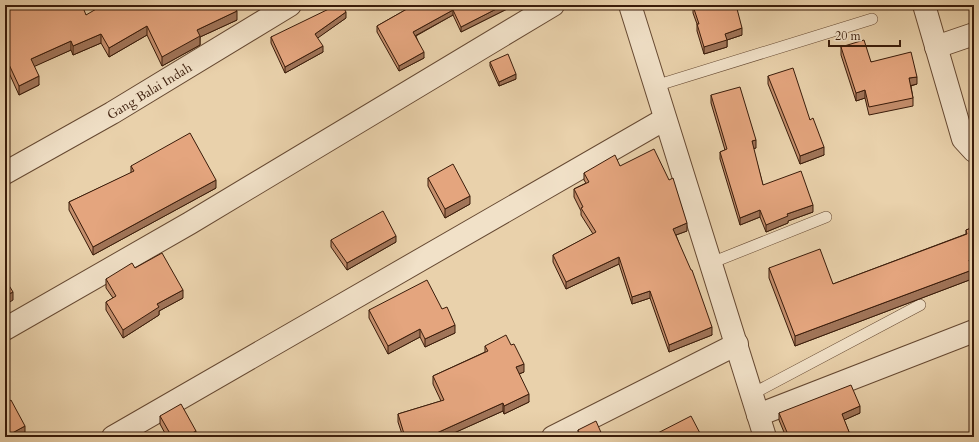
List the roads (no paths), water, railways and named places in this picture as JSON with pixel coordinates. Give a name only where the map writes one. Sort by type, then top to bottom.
[{"type":"street","name":"Gang Balai Indah","points":[[5,173],[112,113],[290,5]]},
{"type":"street","points":[[5,328],[190,223],[553,5]]},
{"type":"street","points":[[630,5],[737,344],[762,431],[974,331]]},
{"type":"street","points":[[924,5],[963,139],[974,151]]},
{"type":"street","points":[[936,47],[974,34]]},
{"type":"street","points":[[113,437],[665,119]]},
{"type":"street","points":[[554,437],[737,344]]},
{"type":"lane","points":[[655,86],[872,20]]},
{"type":"lane","points":[[711,262],[826,216]]},
{"type":"lane","points":[[752,394],[920,305]]}]
